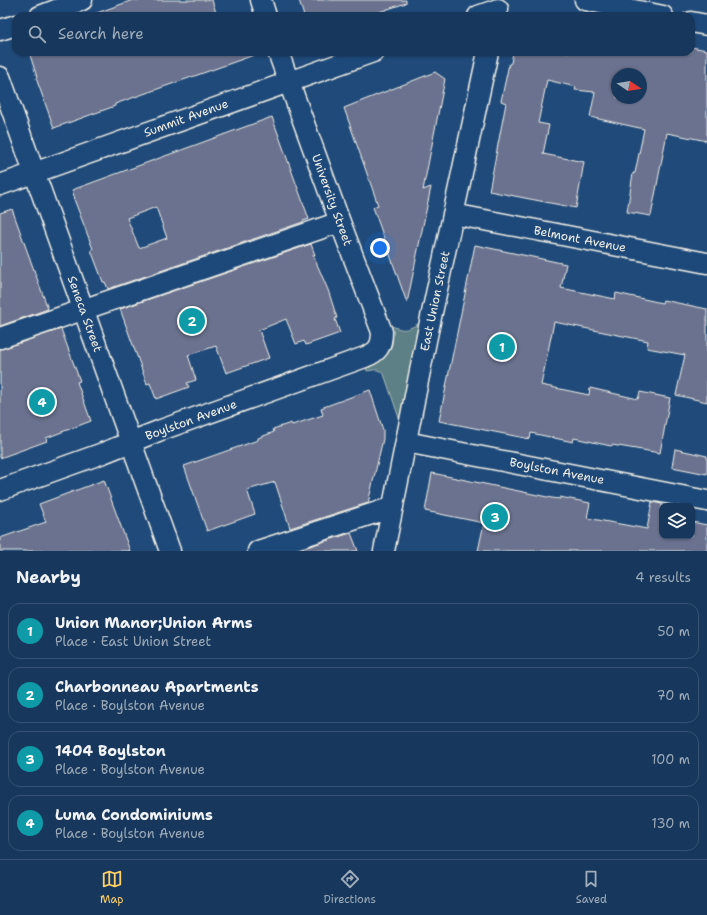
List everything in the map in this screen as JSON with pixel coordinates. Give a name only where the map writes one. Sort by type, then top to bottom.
[{"type":"street","points":[[50,12],[82,0]]},
{"type":"street","points":[[261,0],[265,12]]},
{"type":"street","points":[[585,0],[644,12]]},
{"type":"street","points":[[488,12],[498,8]]},
{"type":"street","points":[[695,23],[707,25]]},
{"type":"street","points":[[0,30],[12,26]]},
{"type":"street","name":"University Street","points":[[280,56],[382,332],[380,347]]},
{"type":"street","name":"Summit Avenue","points":[[0,186],[361,56]]},
{"type":"street","name":"East Union Street","points":[[384,551],[487,56]]},
{"type":"street","name":"Seneca Street","points":[[0,77],[170,551]]},
{"type":"street","name":"Belmont Avenue","points":[[453,214],[707,264]]},
{"type":"street","points":[[0,338],[340,222]]},
{"type":"street","name":"Boylston Avenue","points":[[0,490],[131,443],[161,430],[365,357],[375,353],[380,347]]},
{"type":"street","name":"Boylston Avenue","points":[[406,442],[707,501]]},
{"type":"street","points":[[258,551],[393,507]]},
{"type":"green space","points":[[421,322],[400,421],[384,374],[378,370],[367,371],[366,366],[385,356],[389,351],[393,340],[390,325],[399,329],[406,329]]},
{"type":"building","points":[[133,0],[212,0],[216,12],[100,12]]},
{"type":"building","points":[[299,0],[406,0],[406,3],[379,12],[303,12]]},
{"type":"building","points":[[695,48],[707,50],[707,141],[667,133],[651,216],[627,212],[633,173],[635,173],[644,129],[590,117],[595,92],[575,90],[576,87],[547,80],[538,123],[549,125],[543,154],[584,162],[576,208],[489,191],[506,103],[501,101],[509,64],[511,63],[512,56],[695,56]]},
{"type":"building","points":[[30,56],[251,56],[115,104],[115,106],[54,128],[36,78],[37,77]]},
{"type":"building","points":[[435,72],[445,79],[423,190],[431,187],[407,303],[373,207],[378,205],[344,108]]},
{"type":"building","points":[[272,117],[309,219],[108,289],[105,282],[103,282],[91,250],[93,249],[72,190]],"holes":[[[156,207],[167,238],[139,248],[127,218]]]},
{"type":"building","points":[[12,209],[48,309],[0,326],[0,213]]},
{"type":"building","points":[[311,244],[315,255],[313,255],[328,290],[340,333],[306,345],[304,341],[296,344],[286,319],[259,330],[269,358],[226,373],[216,346],[188,355],[196,380],[187,383],[189,387],[156,399],[150,383],[147,384],[120,309]]},
{"type":"building","points":[[475,245],[566,264],[561,288],[615,299],[616,293],[662,303],[663,300],[707,309],[707,402],[676,395],[685,355],[647,348],[648,341],[554,322],[541,385],[589,395],[590,388],[638,399],[640,392],[670,398],[660,453],[611,446],[574,438],[573,442],[531,433],[530,439],[439,421]]},
{"type":"building","points":[[61,329],[80,381],[77,382],[91,421],[46,438],[47,441],[0,458],[0,349]]},
{"type":"building","points":[[370,390],[383,430],[383,439],[368,503],[290,528],[275,482],[247,490],[255,514],[207,531],[184,466],[258,440],[258,438],[274,432],[273,429],[291,423],[292,425],[323,415],[321,408]]},
{"type":"building","points":[[675,449],[707,456],[707,474],[672,467]]},
{"type":"building","points":[[432,473],[552,498],[560,499],[560,497],[590,503],[587,518],[647,529],[652,502],[659,503],[659,539],[695,539],[695,523],[707,525],[707,551],[478,551],[484,523],[425,511]]},
{"type":"building","points":[[104,480],[130,551],[0,551],[0,538],[46,522],[39,504]]},
{"type":"building","points":[[351,533],[358,551],[297,551],[297,550]]},
{"type":"place","name":"Charbonneau Apartments","points":[[192,321]]},
{"type":"place","name":"Union Manor;Union Arms","points":[[502,347]]},
{"type":"place","name":"Luma Condominiums","points":[[42,402]]},
{"type":"place","name":"1404 Boylston","points":[[495,517]]}]
